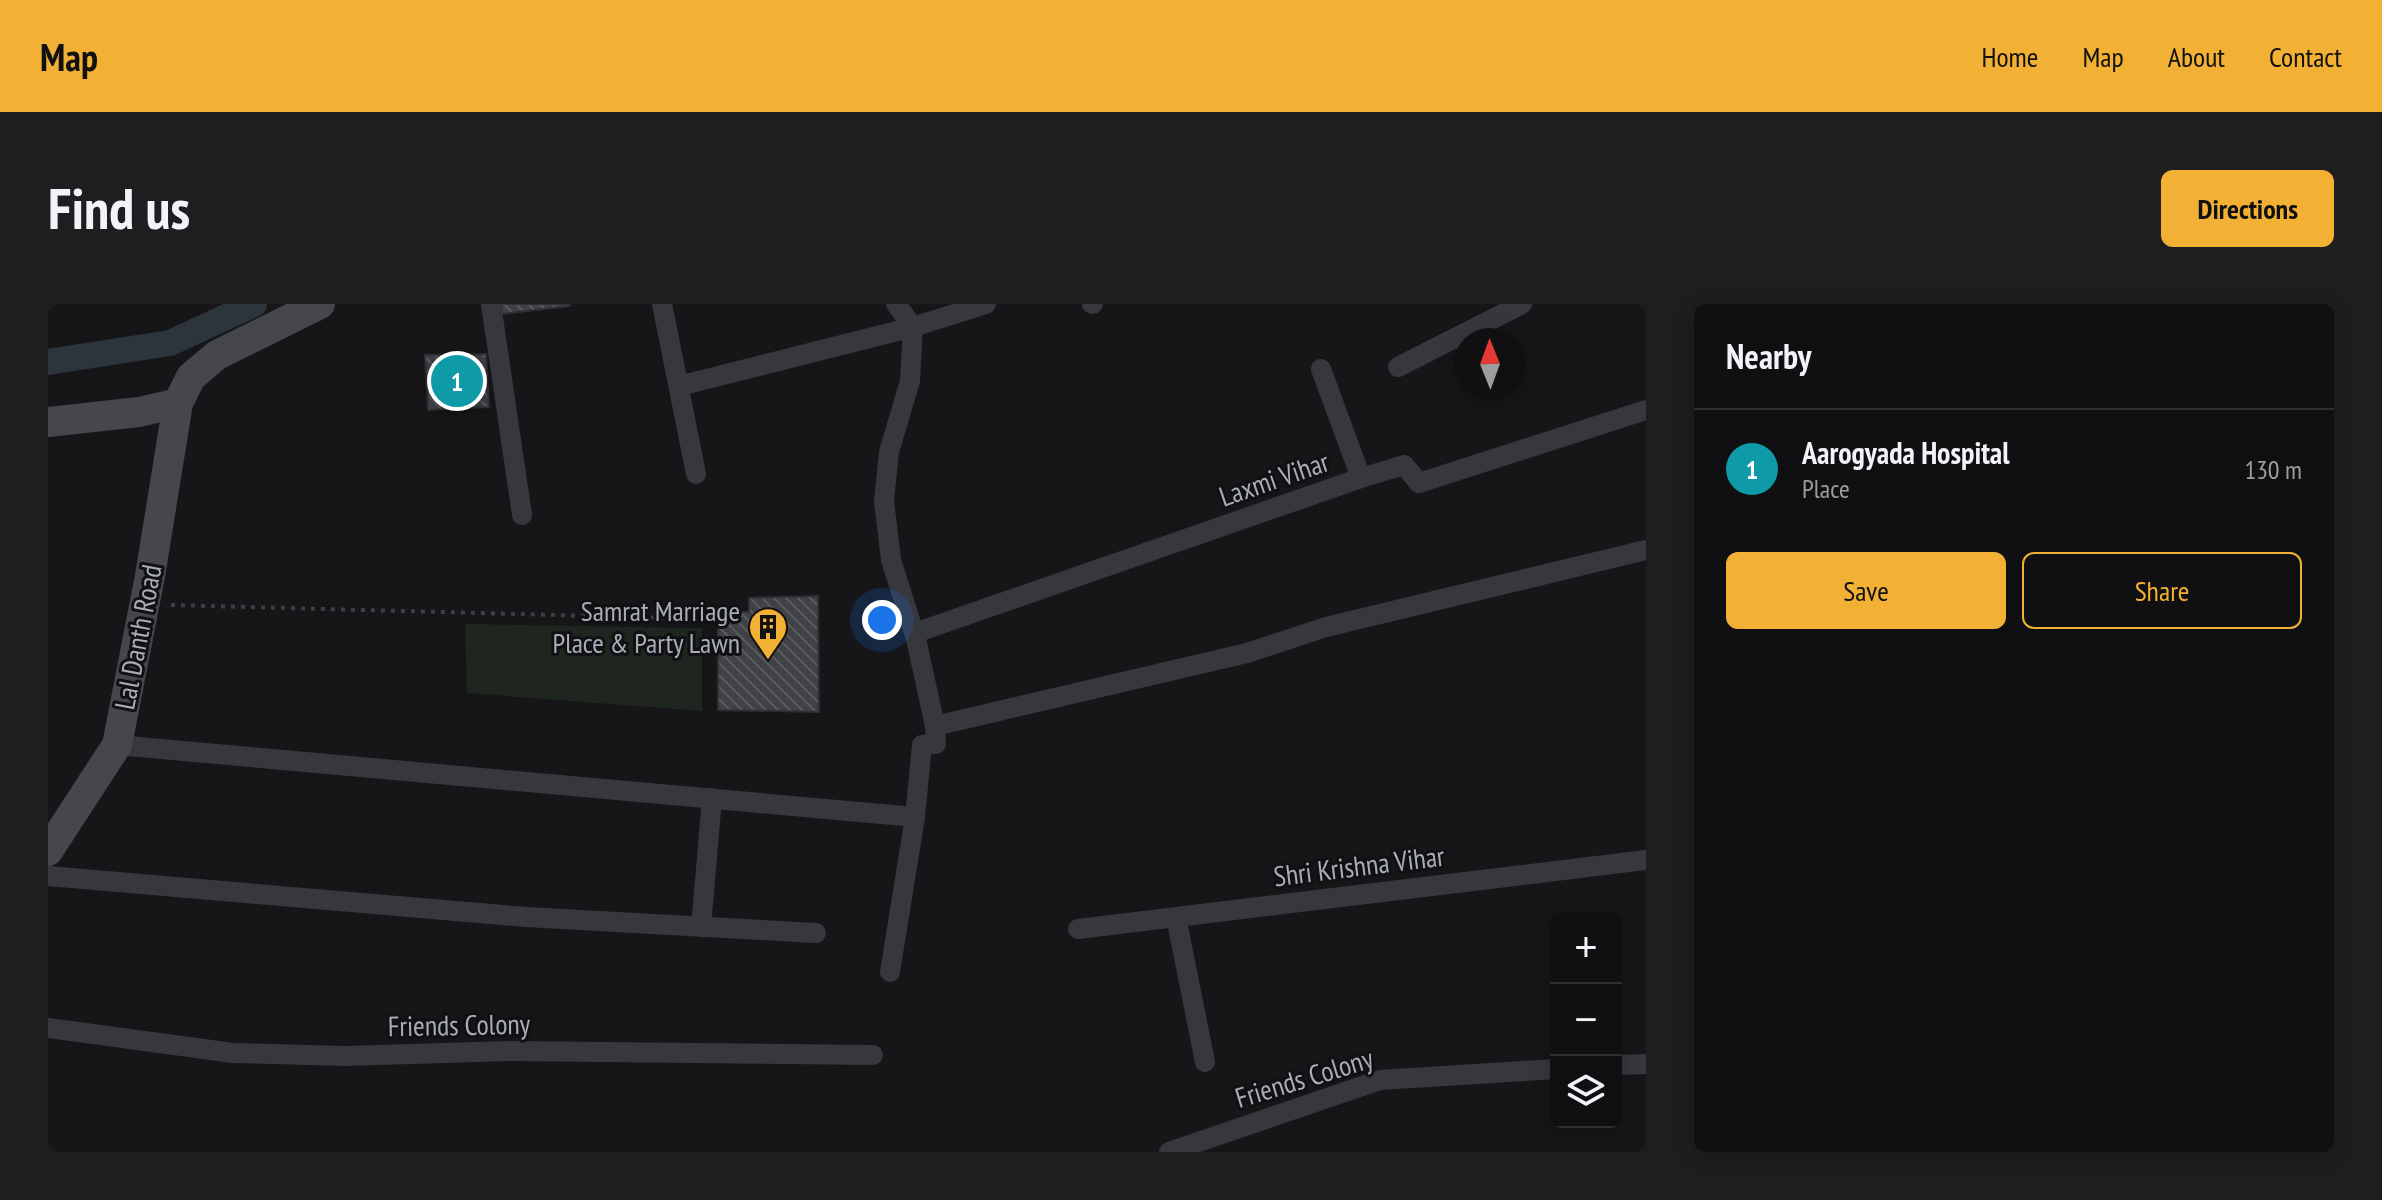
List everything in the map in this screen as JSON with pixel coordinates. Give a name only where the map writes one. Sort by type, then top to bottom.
[{"type":"street","points":[[48,422],[139,412],[178,403],[191,377],[217,355],[320,304]]},
{"type":"street","points":[[491,304],[522,515]]},
{"type":"street","points":[[662,304],[696,474]]},
{"type":"street","points":[[890,972],[915,817],[922,745],[936,744],[915,633],[891,560],[884,501],[889,452],[910,381],[913,327],[896,304]]},
{"type":"street","points":[[679,386],[913,327],[986,304]]},
{"type":"street","points":[[1398,367],[1522,304]]},
{"type":"street","points":[[1321,369],[1361,478]]},
{"type":"street","name":"Lal Danth Road","points":[[48,851],[117,745],[145,604],[178,403]]},
{"type":"street","name":"Laxmi Vihar","points":[[915,633],[1361,478],[1404,465],[1419,483],[1646,410]]},
{"type":"street","points":[[935,726],[1247,653],[1326,627],[1646,550]]},
{"type":"street","points":[[117,745],[915,817]]},
{"type":"street","points":[[701,927],[712,798]]},
{"type":"street","name":"Shri Krishna Vihar","points":[[1078,929],[1646,860]]},
{"type":"street","points":[[48,876],[526,917],[816,933]]},
{"type":"street","points":[[1176,917],[1205,1062]]},
{"type":"street","name":"Friends Colony","points":[[48,1028],[233,1053],[345,1056],[510,1051],[873,1055]]},
{"type":"street","points":[[1622,1065],[1646,1064]]},
{"type":"street","name":"Friends Colony","points":[[1169,1152],[1380,1080],[1550,1069]]},
{"type":"path","points":[[145,604],[710,619]]},
{"type":"shaded area","points":[[465,624],[702,628],[702,711],[467,693]]},
{"type":"building","points":[[501,304],[569,304],[570,306],[502,314]]},
{"type":"building","points":[[486,354],[489,407],[428,410],[425,355]]},
{"type":"building","name":"Samrat Marriage Place & Party Lawn","points":[[818,596],[819,712],[718,710],[718,612],[749,612],[749,598]]},
{"type":"waterway","points":[[48,362],[170,343],[254,304]]},
{"type":"place","name":"Aarogyada Hospital","points":[[457,381]]},
{"type":"place","name":"Samrat Marriage Place & Party Lawn","points":[[768,661]]}]
